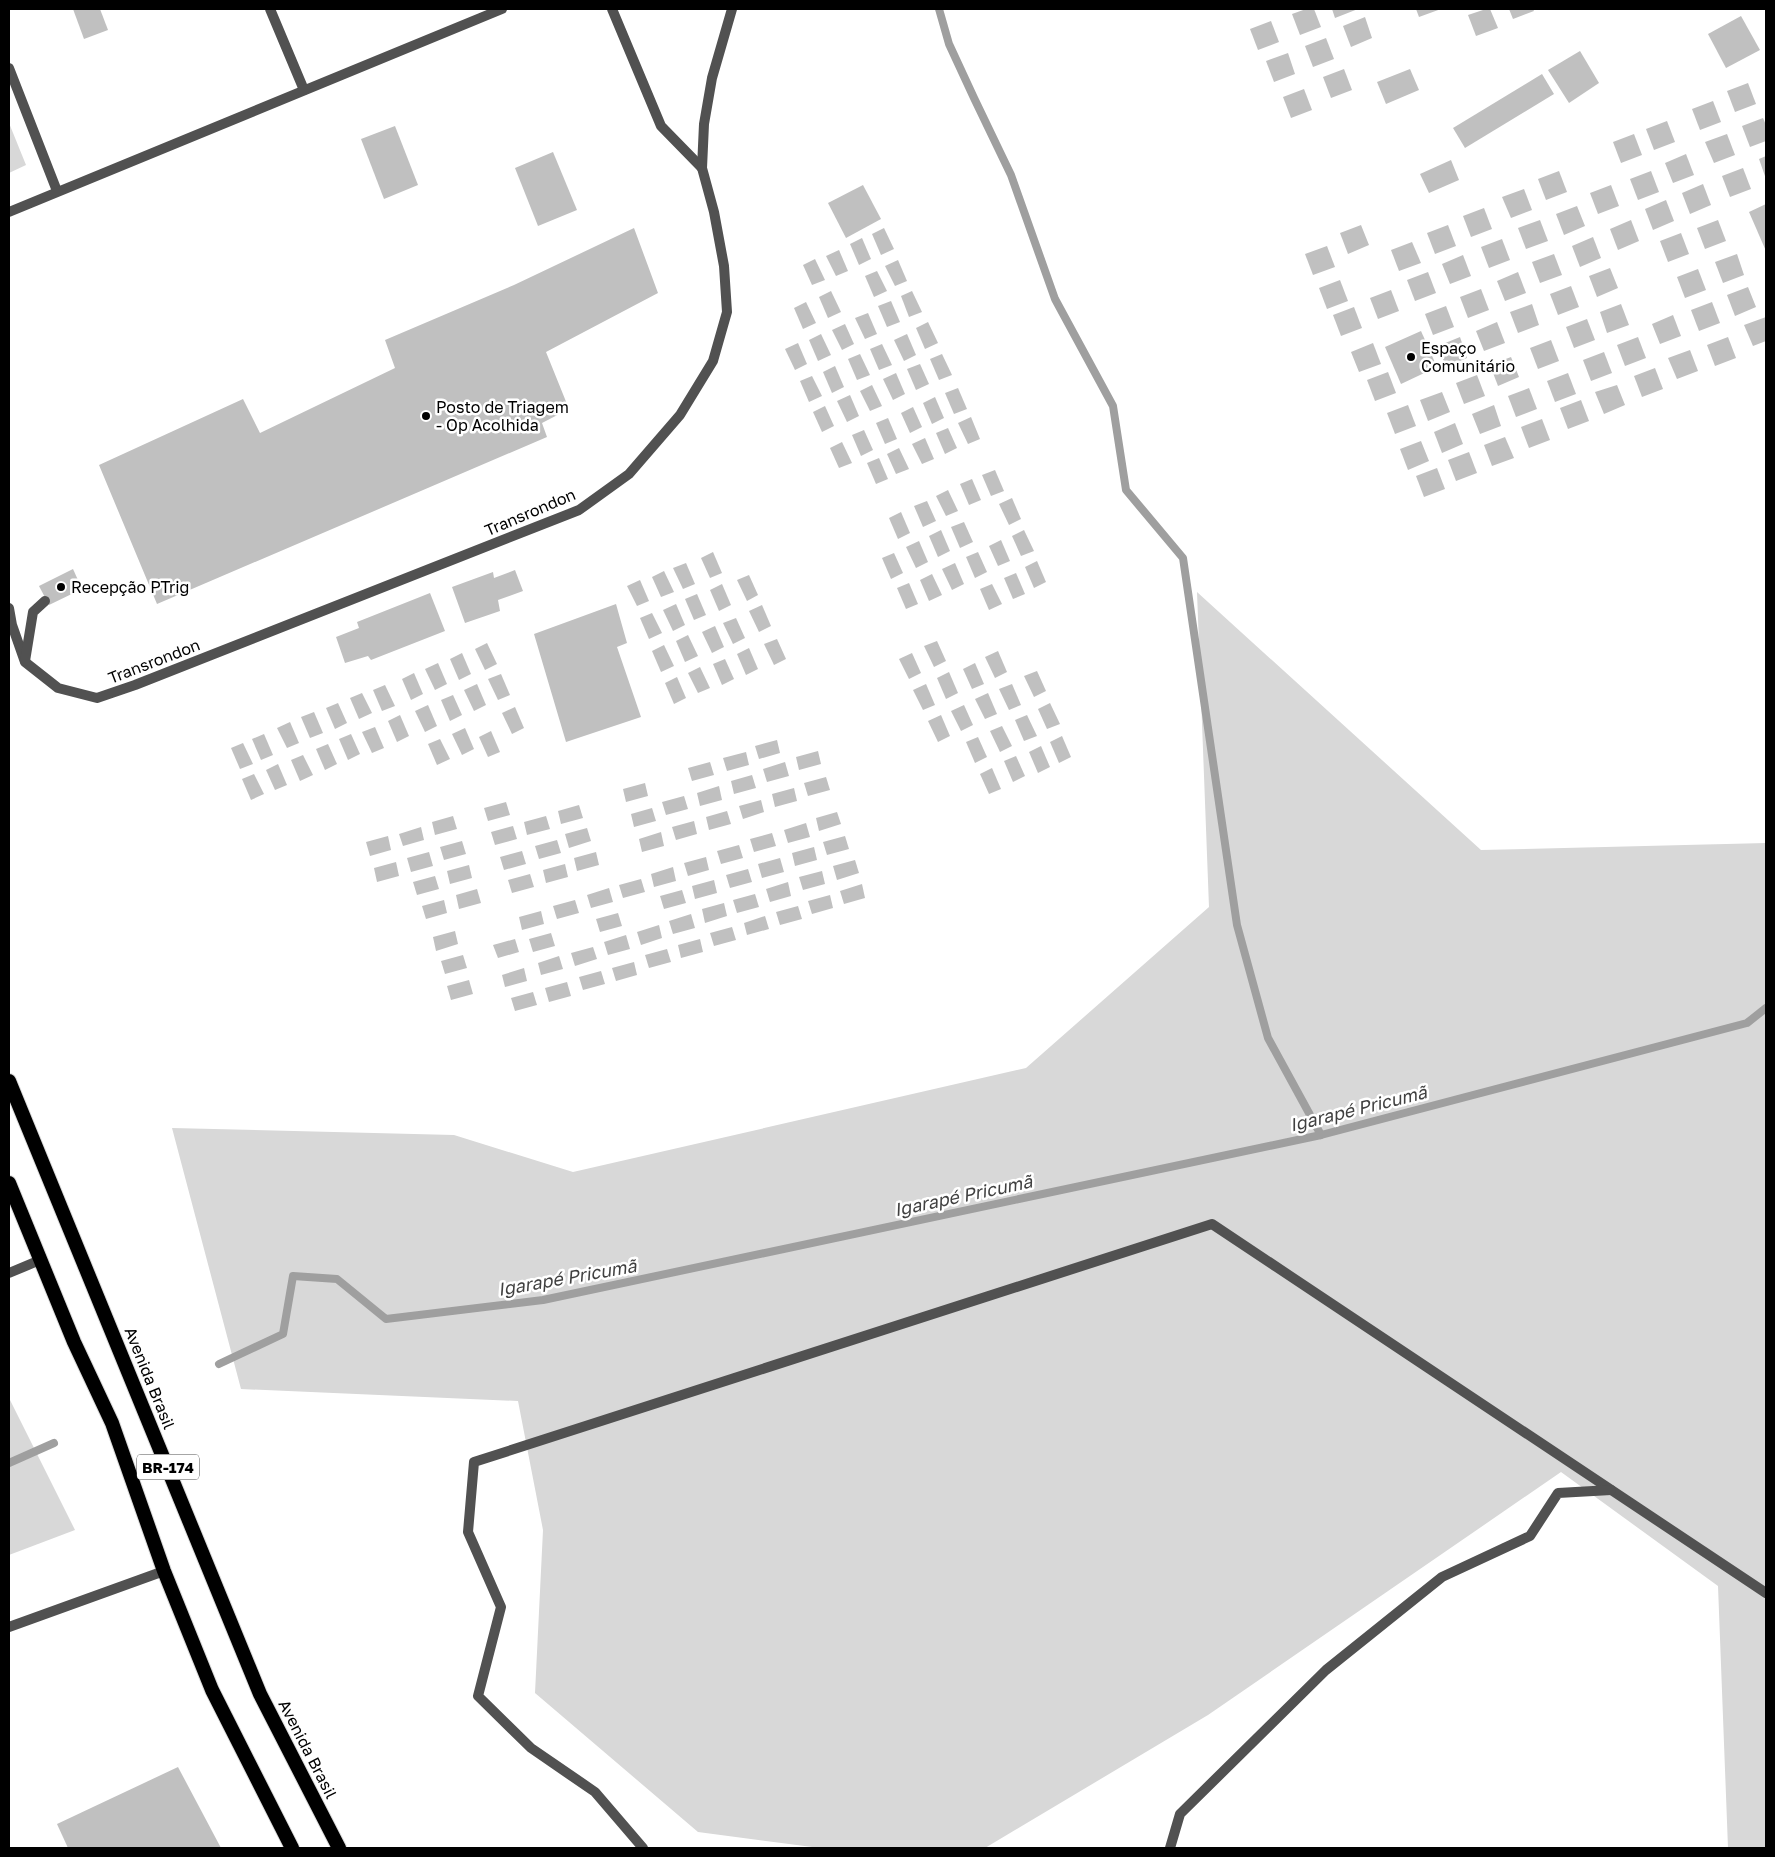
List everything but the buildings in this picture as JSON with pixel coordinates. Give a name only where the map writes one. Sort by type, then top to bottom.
[{"type":"highway","name":"Avenida Brasil","points":[[9,1081],[260,1694],[339,1848]]},
{"type":"highway","name":"BR-174","points":[[9,1183],[74,1342],[112,1422],[164,1571],[212,1690],[292,1848]]},
{"type":"street","points":[[270,9],[304,90]]},
{"type":"street","points":[[9,212],[502,9]]},
{"type":"street","points":[[612,9],[661,126],[702,168]]},
{"type":"street","name":"Transrondon","points":[[25,662],[58,688],[97,698],[136,685],[579,510],[629,474],[680,415],[713,361],[727,312],[724,266],[714,212],[702,168],[704,124],[712,78],[732,9]]},
{"type":"street","points":[[9,68],[57,192]]},
{"type":"street","points":[[25,662],[33,612],[45,601]]},
{"type":"street","points":[[9,608],[12,625],[25,662]]},
{"type":"street","points":[[643,1848],[595,1792],[531,1748],[478,1696],[500,1607],[468,1532],[474,1462],[1212,1224],[1766,1593]]},
{"type":"street","points":[[9,1273],[40,1260]]},
{"type":"street","points":[[1170,1848],[1180,1814],[1334,1664],[1442,1577],[1530,1536],[1558,1493],[1611,1490]]},
{"type":"street","points":[[9,1627],[164,1571]]},
{"type":"shaded area","points":[[9,123],[26,165],[9,173]]},
{"type":"shaded area","points":[[1197,592],[1481,850],[1766,843],[1766,1848],[1728,1848],[1718,1586],[1561,1472],[1208,1715],[985,1848],[820,1848],[698,1832],[535,1693],[543,1530],[518,1401],[241,1389],[172,1128],[454,1135],[573,1172],[1026,1068],[1209,907]]},
{"type":"shaded area","points":[[9,1398],[75,1530],[9,1555]]},
{"type":"waterway","points":[[939,9],[949,44],[1011,175],[1055,299],[1113,406],[1126,490],[1183,558],[1237,925],[1268,1038],[1321,1135]]},
{"type":"waterway","name":"Igarapé Pricumã","points":[[219,1364],[283,1334],[293,1276],[337,1279],[386,1319],[543,1300],[1321,1135],[1747,1023],[1766,1008]]},
{"type":"waterway","name":"Igarapé Pricumã","points":[[9,1463],[54,1443]]},
{"type":"place","name":"Espaço Comunitário","points":[[1411,357]]},
{"type":"place","name":"Posto de Triagem - Op Acolhida","points":[[426,416]]},
{"type":"place","name":"Recepção PTrig","points":[[61,587]]}]
